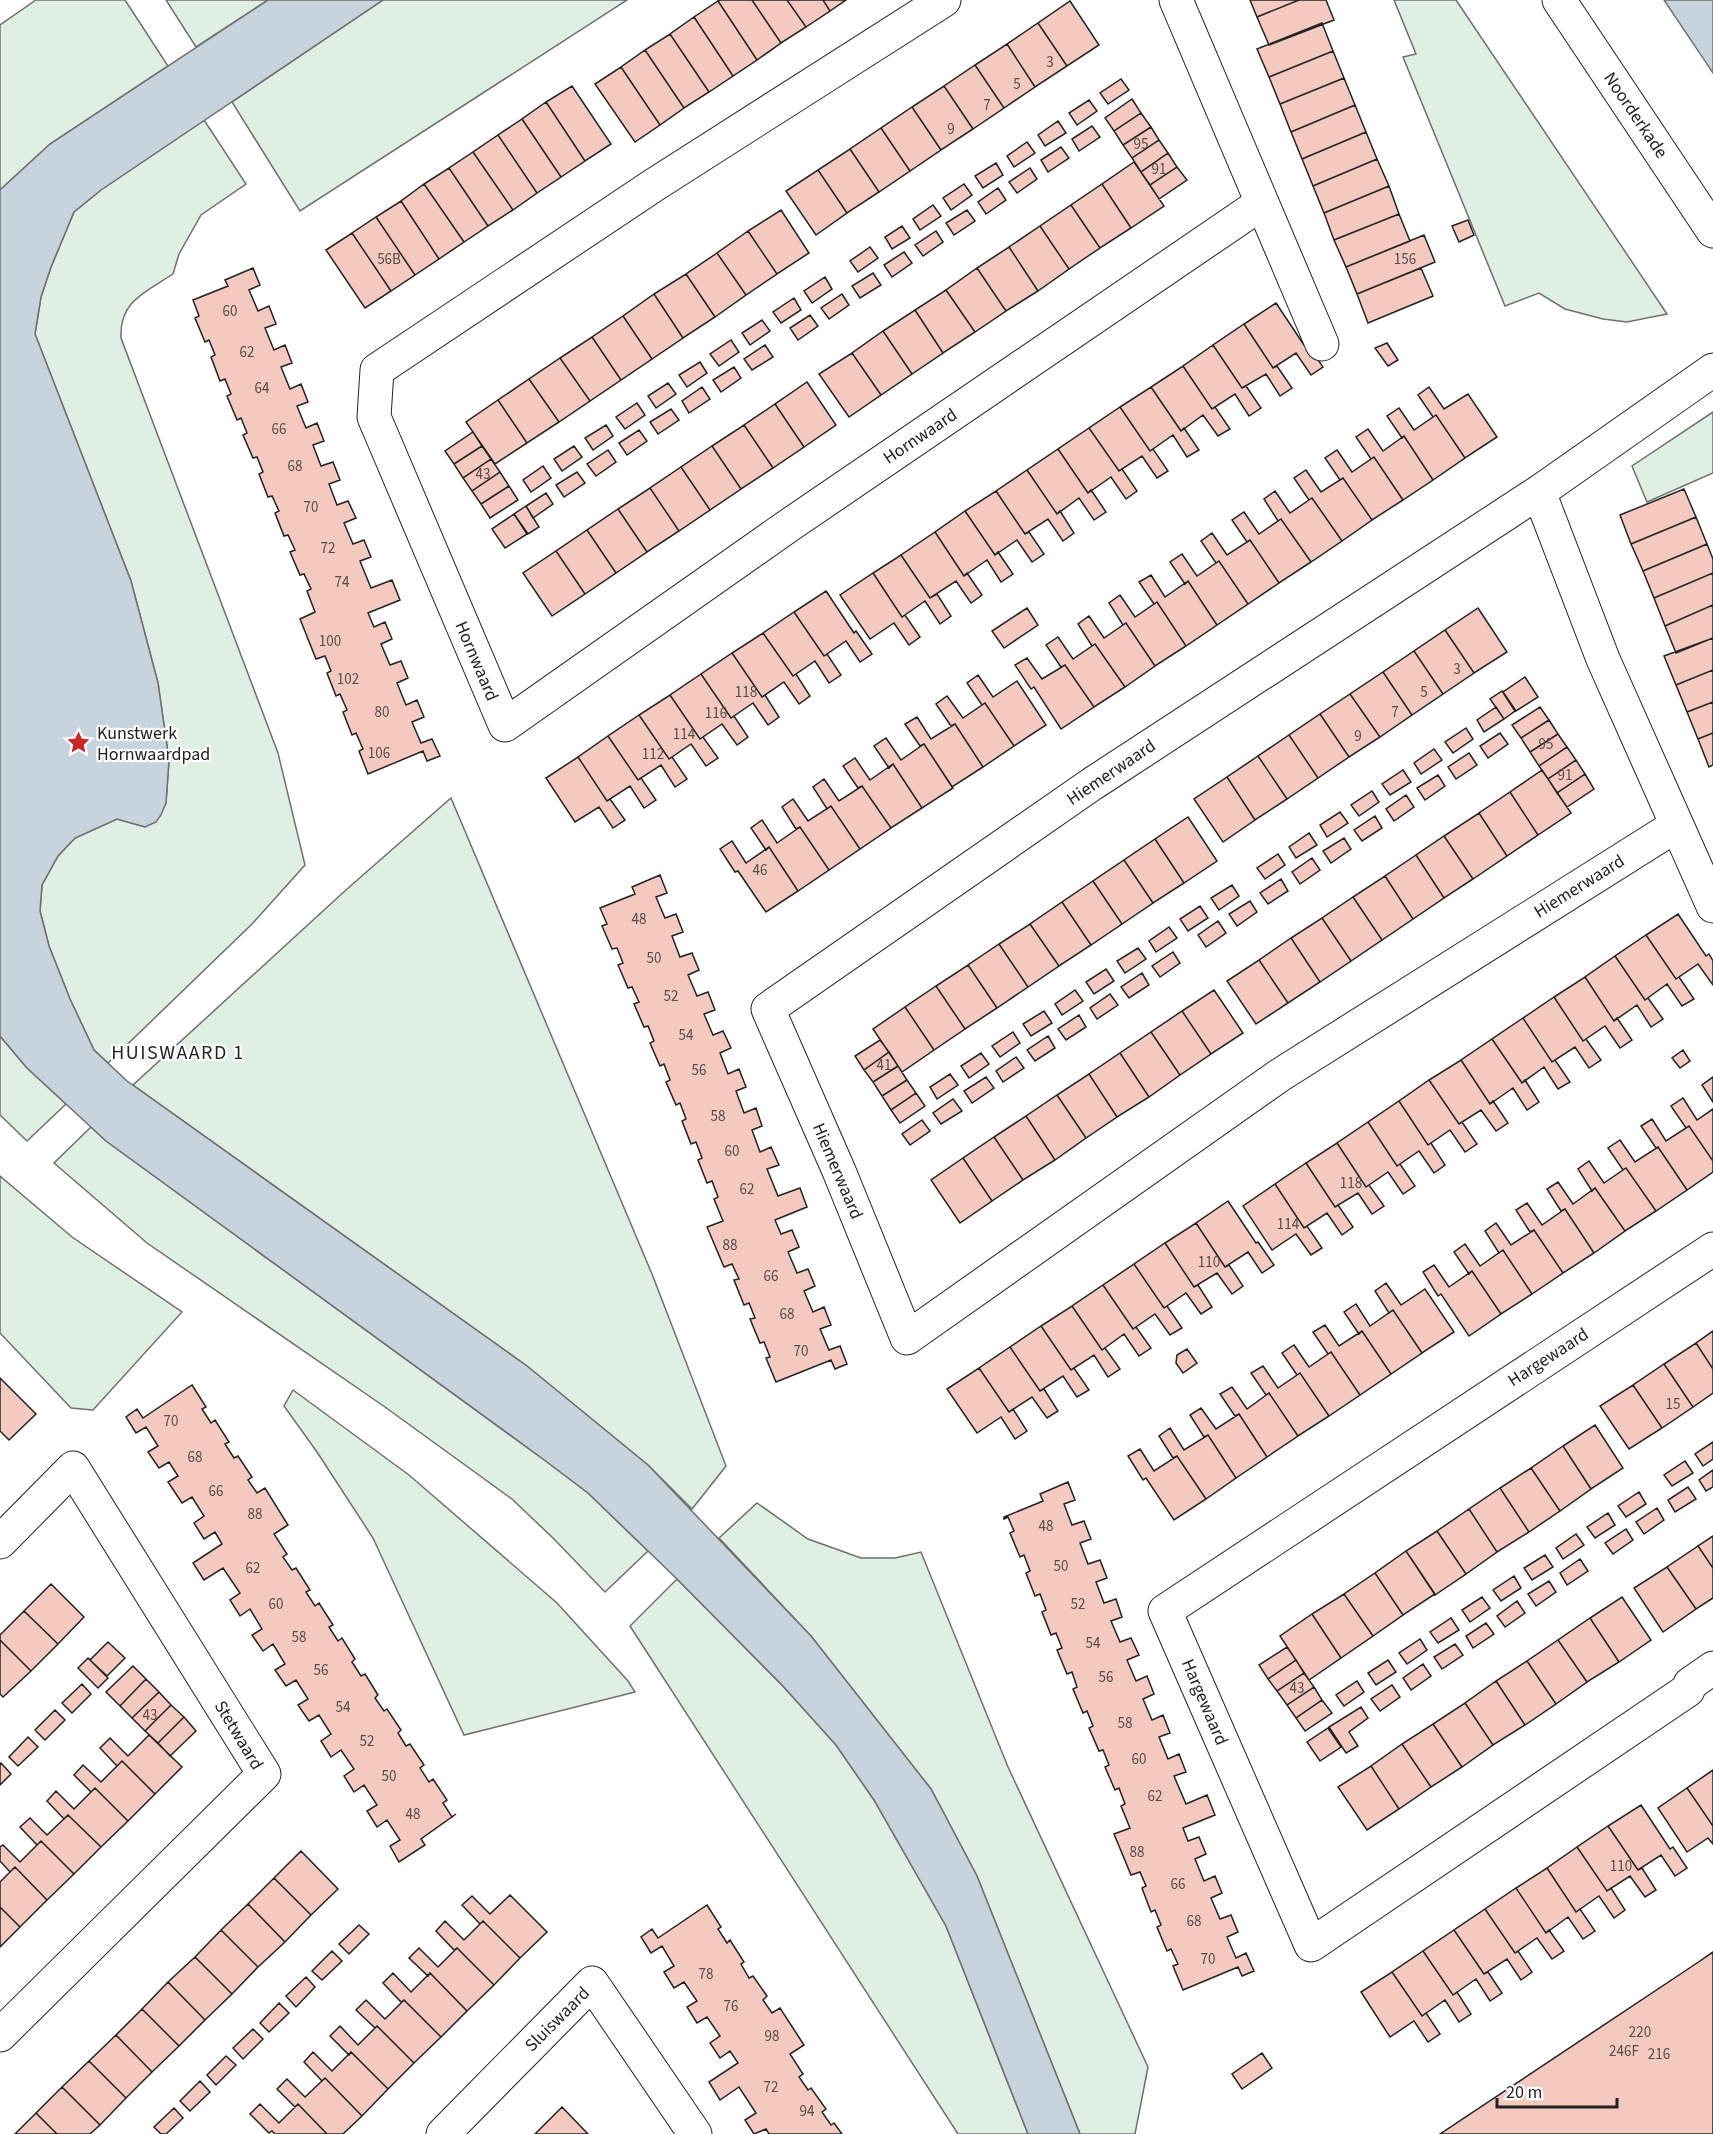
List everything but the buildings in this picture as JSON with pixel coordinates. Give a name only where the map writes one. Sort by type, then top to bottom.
[{"type":"street","name":"Hornwaard","points":[[944,0],[654,185],[377,370],[374,417],[505,725],[788,526],[1262,203]]},
{"type":"street","points":[[1176,0],[1322,345]]},
{"type":"street","name":"Noorderkade","points":[[1559,0],[1713,231]]},
{"type":"street","name":"Hiemerwaard","points":[[1677,825],[1280,1076],[907,1338],[839,1171],[768,1009],[1150,745],[1539,492],[1713,370]]},
{"type":"street","points":[[1539,492],[1603,659],[1713,906]]},
{"type":"street","name":"Hargewaard","points":[[1713,1250],[1165,1611],[1311,1945],[1678,1696],[1688,1689],[1690,1684],[1713,1668]]},
{"type":"street","name":"Stetwaard","points":[[0,1542],[73,1468],[264,1774],[0,2035]]},
{"type":"street","name":"Sluiswaard","points":[[443,2134],[592,1983],[695,2134]]},
{"type":"green space","points":[[36,0],[125,0],[168,66],[50,144],[0,190],[0,25]]},
{"type":"green space","points":[[166,0],[268,0],[196,47]]},
{"type":"green space","points":[[383,0],[627,0],[300,211],[232,102]]},
{"type":"green space","points":[[1394,0],[1456,0],[1667,314],[1627,322],[1603,319],[1565,309],[1539,293],[1505,306],[1403,57],[1416,54]]},
{"type":"green space","points":[[204,120],[246,184],[201,215],[179,254],[173,274],[144,292],[129,306],[124,315],[121,338],[278,753],[305,865],[252,924],[108,1063],[94,1050],[49,946],[40,911],[42,885],[58,856],[75,838],[117,819],[145,827],[166,803],[169,760],[158,683],[131,581],[35,334],[41,297],[74,212],[101,190]]},
{"type":"green space","points":[[1713,412],[1713,473],[1647,502],[1632,466]]},
{"type":"green space","points":[[451,798],[652,1274],[726,1466],[692,1509],[648,1465],[527,1366],[133,1085],[347,889]]},
{"type":"green space","points":[[0,1036],[27,1068],[66,1104],[27,1141],[0,1115]]},
{"type":"green space","points":[[91,1127],[106,1141],[588,1493],[648,1551],[605,1592],[512,1499],[385,1407],[147,1243],[54,1163]]},
{"type":"green space","points":[[0,1176],[72,1237],[182,1312],[93,1410],[71,1408],[0,1333]]},
{"type":"green space","points":[[293,1390],[409,1475],[557,1603],[628,1681],[635,1692],[464,1735],[373,1538],[284,1406]]},
{"type":"green space","points":[[757,1503],[808,1539],[861,1558],[895,1558],[921,1552],[1008,1767],[1148,2067],[1135,2134],[1080,2134],[977,1876],[931,1789],[811,1636],[719,1538]]},
{"type":"green space","points":[[677,1579],[782,1685],[836,1745],[874,1800],[946,1926],[1028,2134],[958,2134],[630,1626]]},
{"type":"shaded area","points":[[268,0],[383,0],[101,190],[74,212],[41,297],[35,334],[131,581],[158,683],[169,760],[166,803],[156,822],[145,827],[117,819],[75,838],[58,856],[42,885],[40,911],[49,946],[94,1050],[127,1081],[527,1366],[648,1465],[811,1636],[931,1789],[977,1876],[1080,2134],[1028,2134],[946,1926],[874,1800],[836,1745],[782,1685],[588,1493],[106,1141],[27,1068],[0,1036],[0,190],[50,144]]},
{"type":"shaded area","points":[[1664,0],[1713,0],[1713,73]]},
{"type":"place","name":"Kunstwerk Hornwaardpad","points":[[79,743]]},
{"type":"district","name":"HUISWAARD 1","points":[[178,1052]]}]
